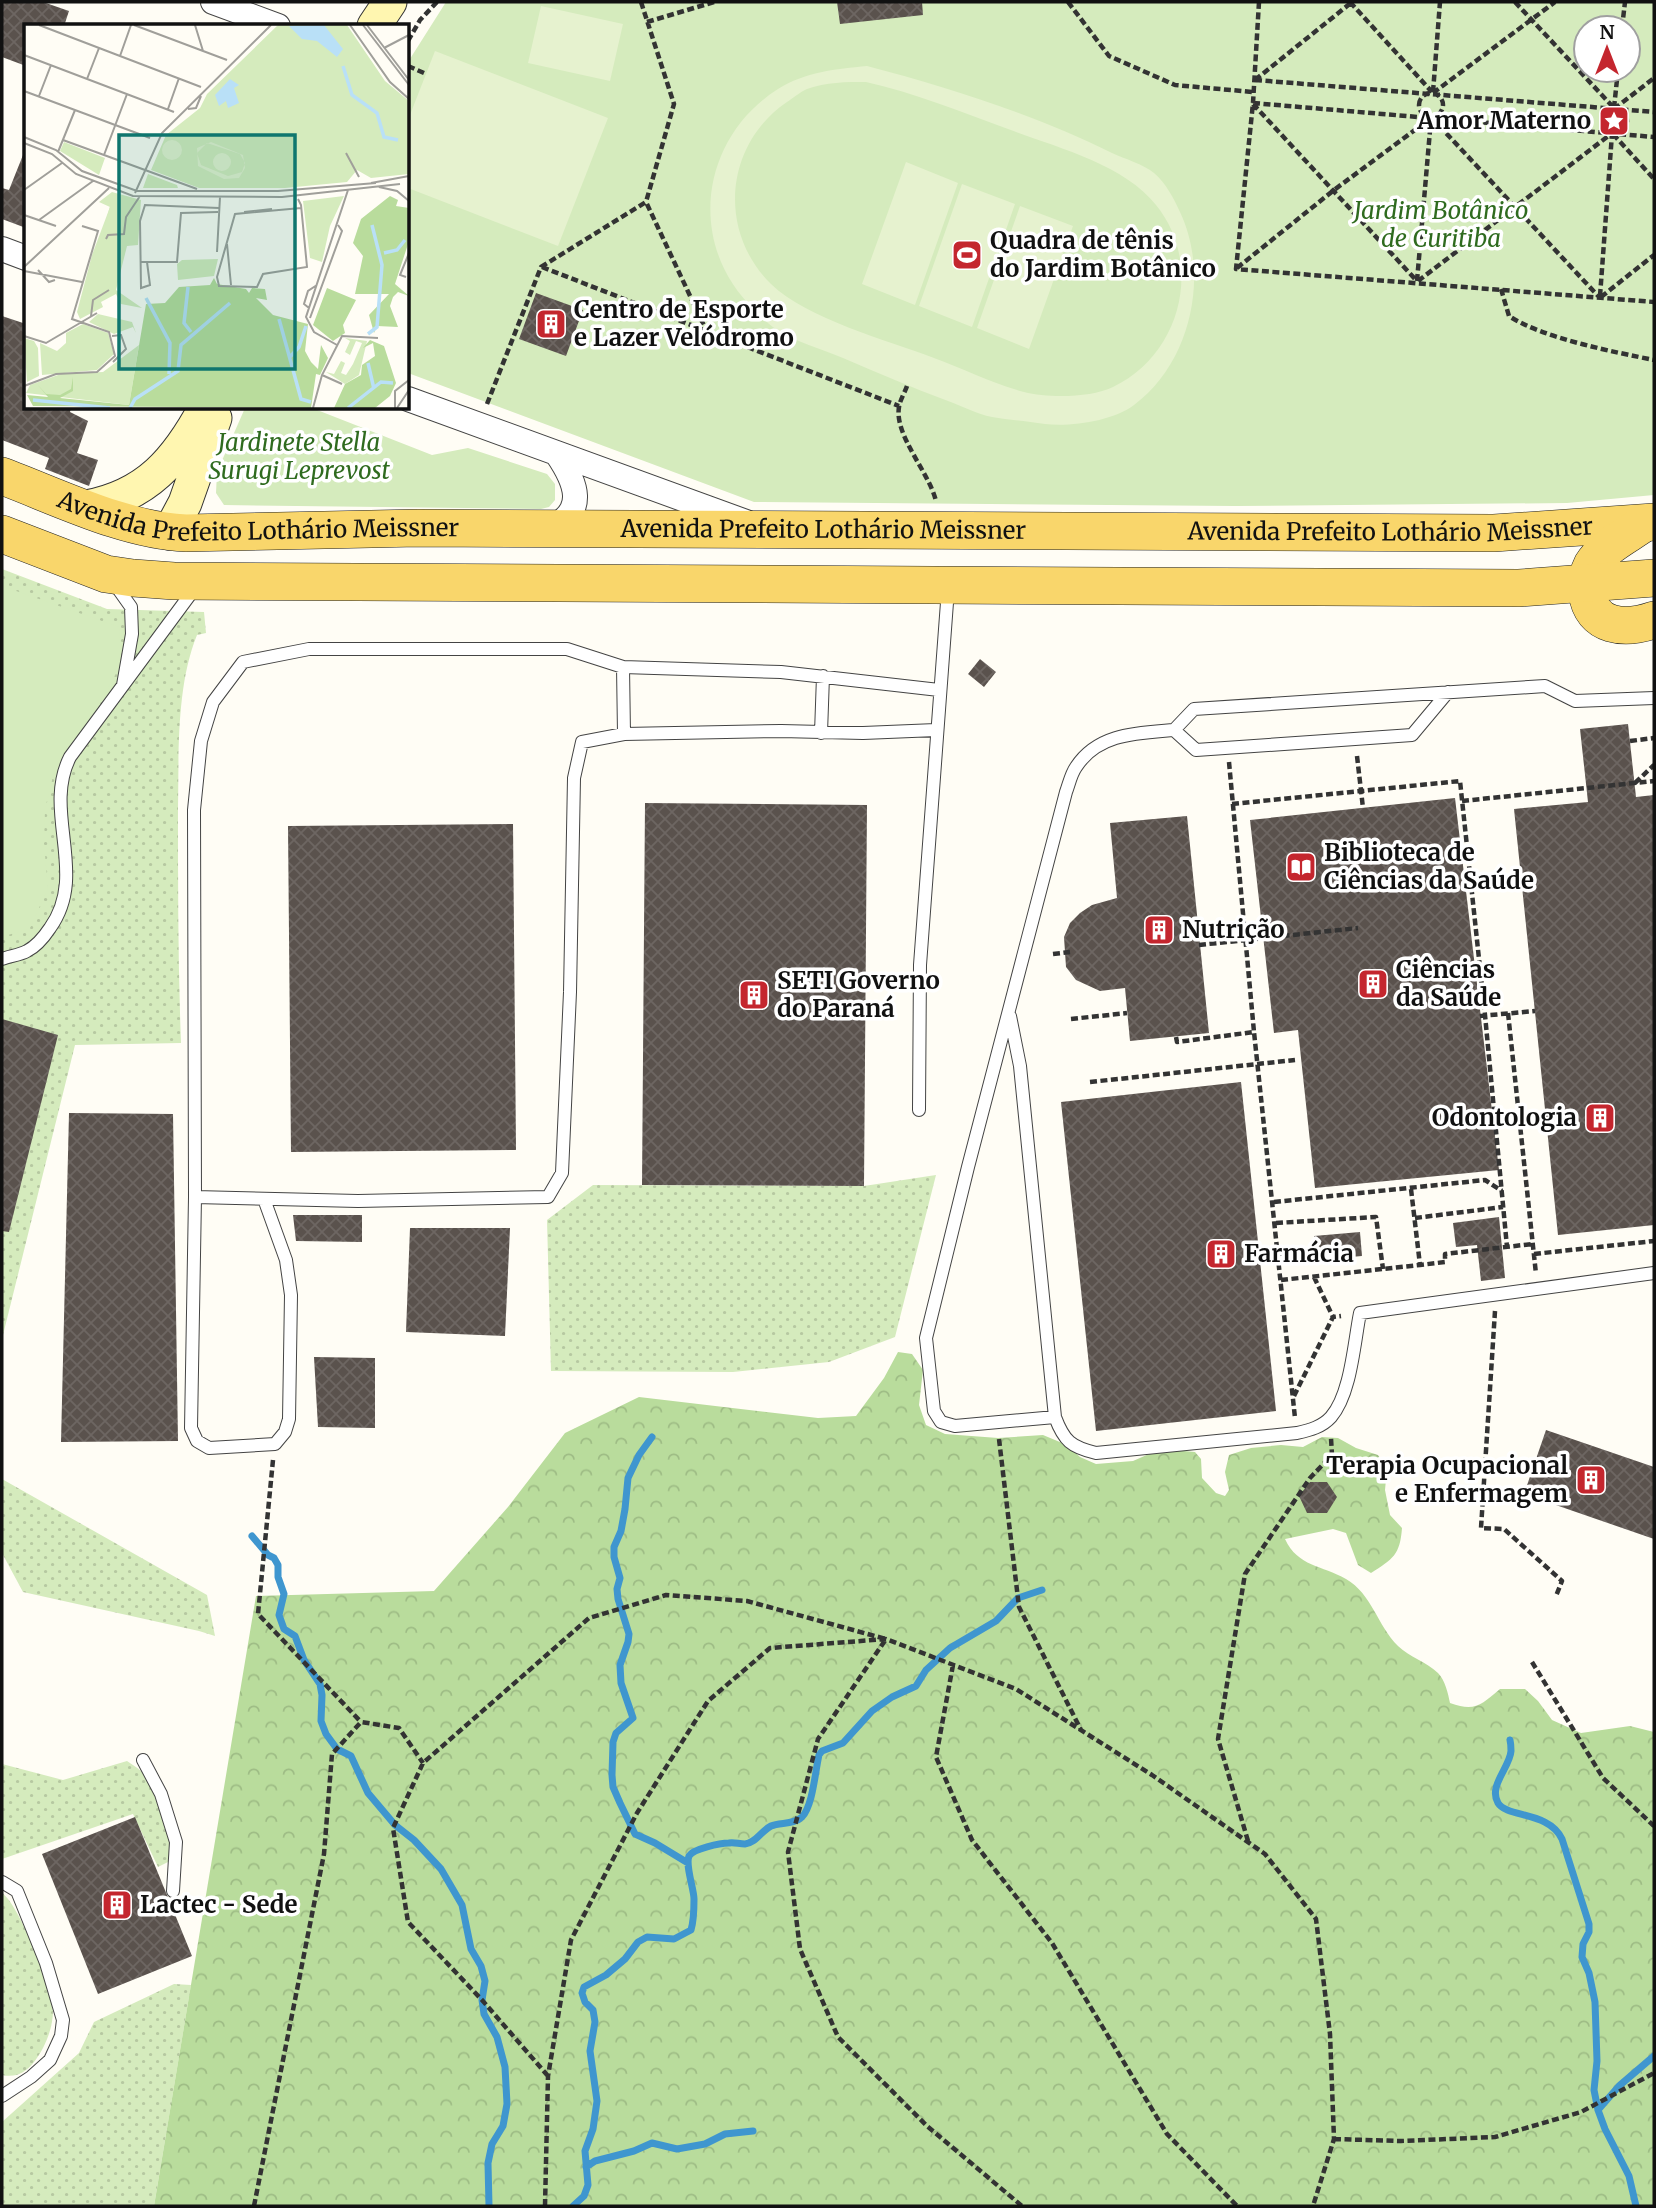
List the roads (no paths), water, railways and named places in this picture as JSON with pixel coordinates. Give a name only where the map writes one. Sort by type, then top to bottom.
[{"type":"main road","points":[[375,24],[390,2]]},
{"type":"main road","points":[[86,507],[108,503],[131,494],[147,483],[183,445],[204,410]]},
{"type":"main road","points":[[106,573],[136,562],[156,549],[169,533],[185,503],[217,410]]},
{"type":"main road","name":"Avenida Prefeito Lothário Meissner","points":[[2,476],[131,524],[169,533],[418,528],[1494,533],[1649,523]]},
{"type":"main road","points":[[1649,523],[1606,549],[1592,565],[1586,584],[1588,603],[1599,619],[1622,626],[1654,620]]},
{"type":"main road","points":[[418,528],[418,582]]},
{"type":"main road","points":[[995,585],[996,530]]},
{"type":"main road","points":[[2,534],[106,573],[148,580],[1519,588],[1654,578]]},
{"type":"street","points":[[213,2],[273,24]]},
{"type":"street","points":[[2,249],[24,257]]},
{"type":"street","points":[[410,400],[765,529]]},
{"type":"street","points":[[548,528],[561,523],[572,512],[576,494],[572,476],[557,454]]},
{"type":"lane","points":[[106,573],[131,607],[132,634],[122,688]]},
{"type":"lane","points":[[2,959],[28,951],[43,939],[57,919],[66,895],[67,868],[60,808],[62,773],[88,731],[201,581]]},
{"type":"lane","points":[[919,1110],[920,965],[948,585]]},
{"type":"lane","points":[[264,1199],[286,1260],[291,1295],[289,1419],[285,1432],[275,1444],[209,1448],[197,1441],[191,1428],[195,1197],[194,810],[201,741],[213,702],[243,662],[309,649],[568,649],[622,667],[781,672],[939,690]]},
{"type":"lane","points":[[622,667],[624,734]]},
{"type":"lane","points":[[821,733],[823,676]]},
{"type":"lane","points":[[1055,1417],[955,1426],[941,1422],[934,1411],[926,1338],[1066,792],[1076,767],[1097,746],[1123,734],[1174,730],[1194,709],[1545,686],[1575,701],[1654,698]]},
{"type":"lane","points":[[1174,730],[1196,750],[1412,735],[1448,692]]},
{"type":"lane","points":[[195,1197],[358,1200],[548,1197],[562,1173],[570,992],[574,778],[582,742],[624,734],[936,730]]},
{"type":"lane","points":[[1009,1015],[1020,1066],[1055,1417],[1062,1435],[1078,1449],[1096,1453],[1315,1429],[1329,1419],[1341,1403],[1360,1313],[1654,1273]]},
{"type":"lane","points":[[143,1760],[161,1794],[177,1842],[173,1891]]},
{"type":"lane","points":[[2,1882],[17,1891],[46,1963],[63,2020],[61,2036],[50,2060],[31,2077],[8,2087],[2,2095]]},
{"type":"waterway","points":[[652,1437],[639,1455],[628,1478],[621,1531],[614,1547],[620,1578],[618,1599],[629,1634],[620,1665],[621,1683],[633,1718],[616,1733],[613,1742],[613,1787],[635,1834],[688,1863]]},
{"type":"waterway","points":[[252,1536],[278,1565],[278,1577],[284,1594],[279,1615],[284,1629],[295,1636],[304,1660],[320,1684],[321,1721],[326,1734],[337,1749],[351,1756],[368,1793],[395,1825],[414,1840],[441,1869],[462,1905],[471,1949],[481,1966],[485,1981],[482,2000],[484,2014],[497,2037],[505,2067],[507,2104],[503,2126],[492,2144],[488,2163],[489,2206]]},
{"type":"waterway","points":[[573,2206],[584,2196],[588,2185],[585,2151],[593,2129],[597,2101],[590,2051],[595,2022],[593,2010],[585,2002],[582,1993],[584,1987],[606,1975],[625,1959],[638,1942],[647,1937],[674,1939],[691,1930],[694,1899],[688,1860],[691,1853],[720,1844],[749,1843],[771,1826],[799,1820],[809,1805],[822,1751],[843,1743],[872,1711],[892,1697],[916,1686],[926,1670],[950,1648],[996,1621],[1018,1598],[1042,1590]]},
{"type":"waterway","points":[[1510,1740],[1510,1757],[1497,1783],[1496,1797],[1503,1808],[1548,1824],[1562,1839],[1589,1924],[1582,1957],[1589,1973],[1595,2002],[1597,2061],[1594,2090],[1598,2110],[1629,2176],[1636,2206]]},
{"type":"waterway","points":[[1598,2110],[1619,2086],[1654,2056]]},
{"type":"waterway","points":[[586,2167],[595,2161],[634,2151],[652,2143],[677,2149],[705,2144],[725,2134],[753,2131]]},
{"type":"place","name":"Amor Materno","points":[[1614,121]]},
{"type":"place","name":"Quadra de tênis do Jardim Botânico","points":[[967,255]]},
{"type":"place","name":"Centro de Esporte e Lazer Velódromo","points":[[551,324]]},
{"type":"place","name":"Biblioteca de Ciências da Saúde","points":[[1301,867]]},
{"type":"place","name":"Nutrição","points":[[1159,930]]},
{"type":"place","name":"Ciências da Saúde","points":[[1373,984]]},
{"type":"place","name":"SETI Governo do Paraná","points":[[754,995]]},
{"type":"place","name":"Odontologia","points":[[1600,1118]]},
{"type":"place","name":"Farmácia","points":[[1221,1254]]},
{"type":"place","name":"Terapia Ocupacional e Enfermagem","points":[[1591,1480]]},
{"type":"place","name":"Lactec - Sede","points":[[117,1905]]},
{"type":"park label","name":"Jardim Botânico de Curitiba","points":[[1441,225]]},
{"type":"park label","name":"Jardinete Stella Surugi Leprevost","points":[[299,457]]}]
